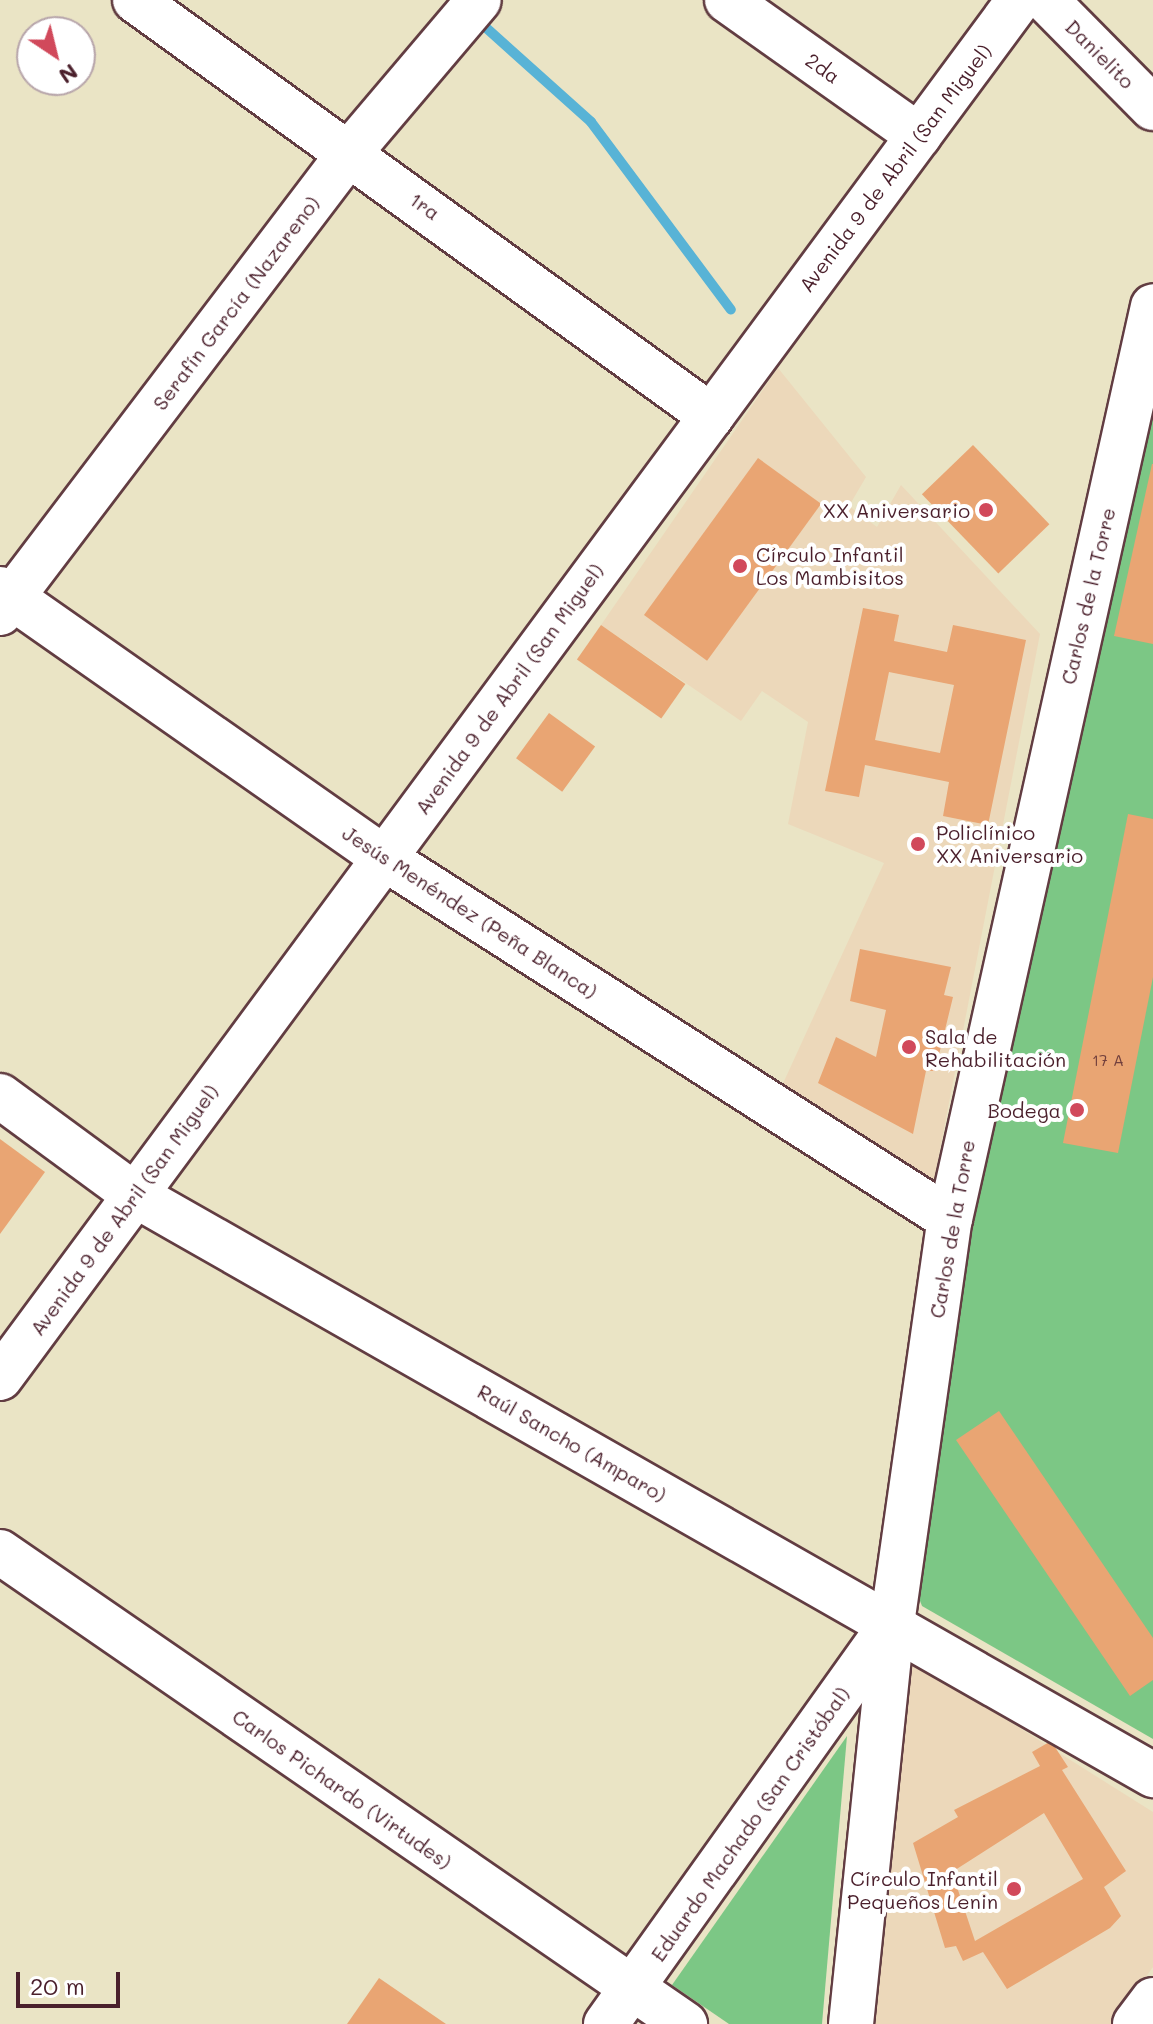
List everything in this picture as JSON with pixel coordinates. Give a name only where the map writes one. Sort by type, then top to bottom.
[{"type":"street","name":"1ra","points":[[135,0],[350,152],[711,416]]},
{"type":"street","name":"Serafín García (Nazareno)","points":[[4,600],[350,152],[479,0]]},
{"type":"street","name":"2da","points":[[727,0],[919,136]]},
{"type":"street","name":"Avenida 9 de Abril (San Miguel)","points":[[0,1378],[1019,0]]},
{"type":"street","name":"Danielito","points":[[1046,0],[1153,108]]},
{"type":"street","name":"Carlos de la Torre","points":[[851,2024],[892,1624],[950,1219],[1153,306]]},
{"type":"street","name":"Jesús Menéndez (Peña Blanca)","points":[[4,600],[384,858],[950,1219]]},
{"type":"street","name":"Raúl Sancho (Amparo)","points":[[0,1096],[135,1195],[1153,1775]]},
{"type":"street","name":"Carlos Pichardo (Virtudes)","points":[[0,1552],[685,2024]]},
{"type":"street","name":"Eduardo Machado (San Cristóbal)","points":[[606,2024],[892,1624]]},
{"type":"street","points":[[1135,2024],[1153,2000]]},
{"type":"shaded area","name":"Policlínico XX Aniversario","points":[[778,368],[866,477],[849,506],[877,527],[901,485],[1040,634],[934,1180],[780,1090],[884,863],[788,824],[808,722],[762,691],[741,721],[601,625]]},
{"type":"shaded area","name":"Círculo Infantil Pequeños Lenin","points":[[913,1661],[1153,1812],[1153,1967],[1112,2024],[864,2024],[894,1670]]},
{"type":"green space","points":[[1153,375],[1153,1739],[922,1606],[908,1570],[1059,775]]},
{"type":"green space","points":[[847,1736],[822,2024],[729,2024],[672,1985]]},
{"type":"building","name":"XX Aniversario","points":[[973,445],[1049,524],[998,573],[922,494]]},
{"type":"building","points":[[758,458],[821,504],[707,661],[644,615]]},
{"type":"building","points":[[1153,464],[1153,644],[1114,636]]},
{"type":"building","points":[[863,608],[899,615],[894,641],[947,652],[953,625],[1026,640],[988,825],[943,816],[949,782],[865,765],[859,797],[825,791]],"holes":[[[889,672],[954,685],[940,753],[875,740]]]},
{"type":"building","points":[[601,625],[685,684],[661,718],[577,659]]},
{"type":"building","points":[[549,713],[595,747],[562,792],[516,758]]},
{"type":"building","points":[[1128,814],[1153,819],[1153,977],[1118,1153],[1063,1143]]},
{"type":"building","name":"Sala de Rehabilitación","points":[[860,949],[951,967],[944,995],[953,997],[935,1071],[926,1071],[913,1134],[818,1083],[836,1037],[876,1057],[886,1010],[850,1001]]},
{"type":"building","points":[[0,1139],[45,1172],[0,1234]]},
{"type":"building","points":[[999,1411],[1153,1638],[1153,1680],[1130,1696],[956,1440]]},
{"type":"building","points":[[1051,1741],[1068,1767],[1062,1770],[1126,1871],[1104,1887],[1121,1916],[1110,1928],[1007,1989],[983,1952],[963,1961],[956,1946],[945,1948],[913,1843],[958,1817],[954,1810],[1040,1766],[1032,1752]],"holes":[[[1044,1813],[1083,1879],[975,1941],[952,1872]]]},
{"type":"building","points":[[379,1978],[446,2024],[347,2024]]},
{"type":"waterway","points":[[483,25],[591,122],[731,310]]},
{"type":"place","name":"XX Aniversario","points":[[986,510]]},
{"type":"place","name":"Círculo Infantil Los Mambisitos","points":[[740,566]]},
{"type":"place","name":"Policlínico XX Aniversario","points":[[918,844]]},
{"type":"place","name":"Sala de Rehabilitación","points":[[909,1047]]},
{"type":"place","name":"Bodega","points":[[1077,1110]]},
{"type":"place","name":"Círculo Infantil Pequeños Lenin","points":[[1014,1889]]}]
